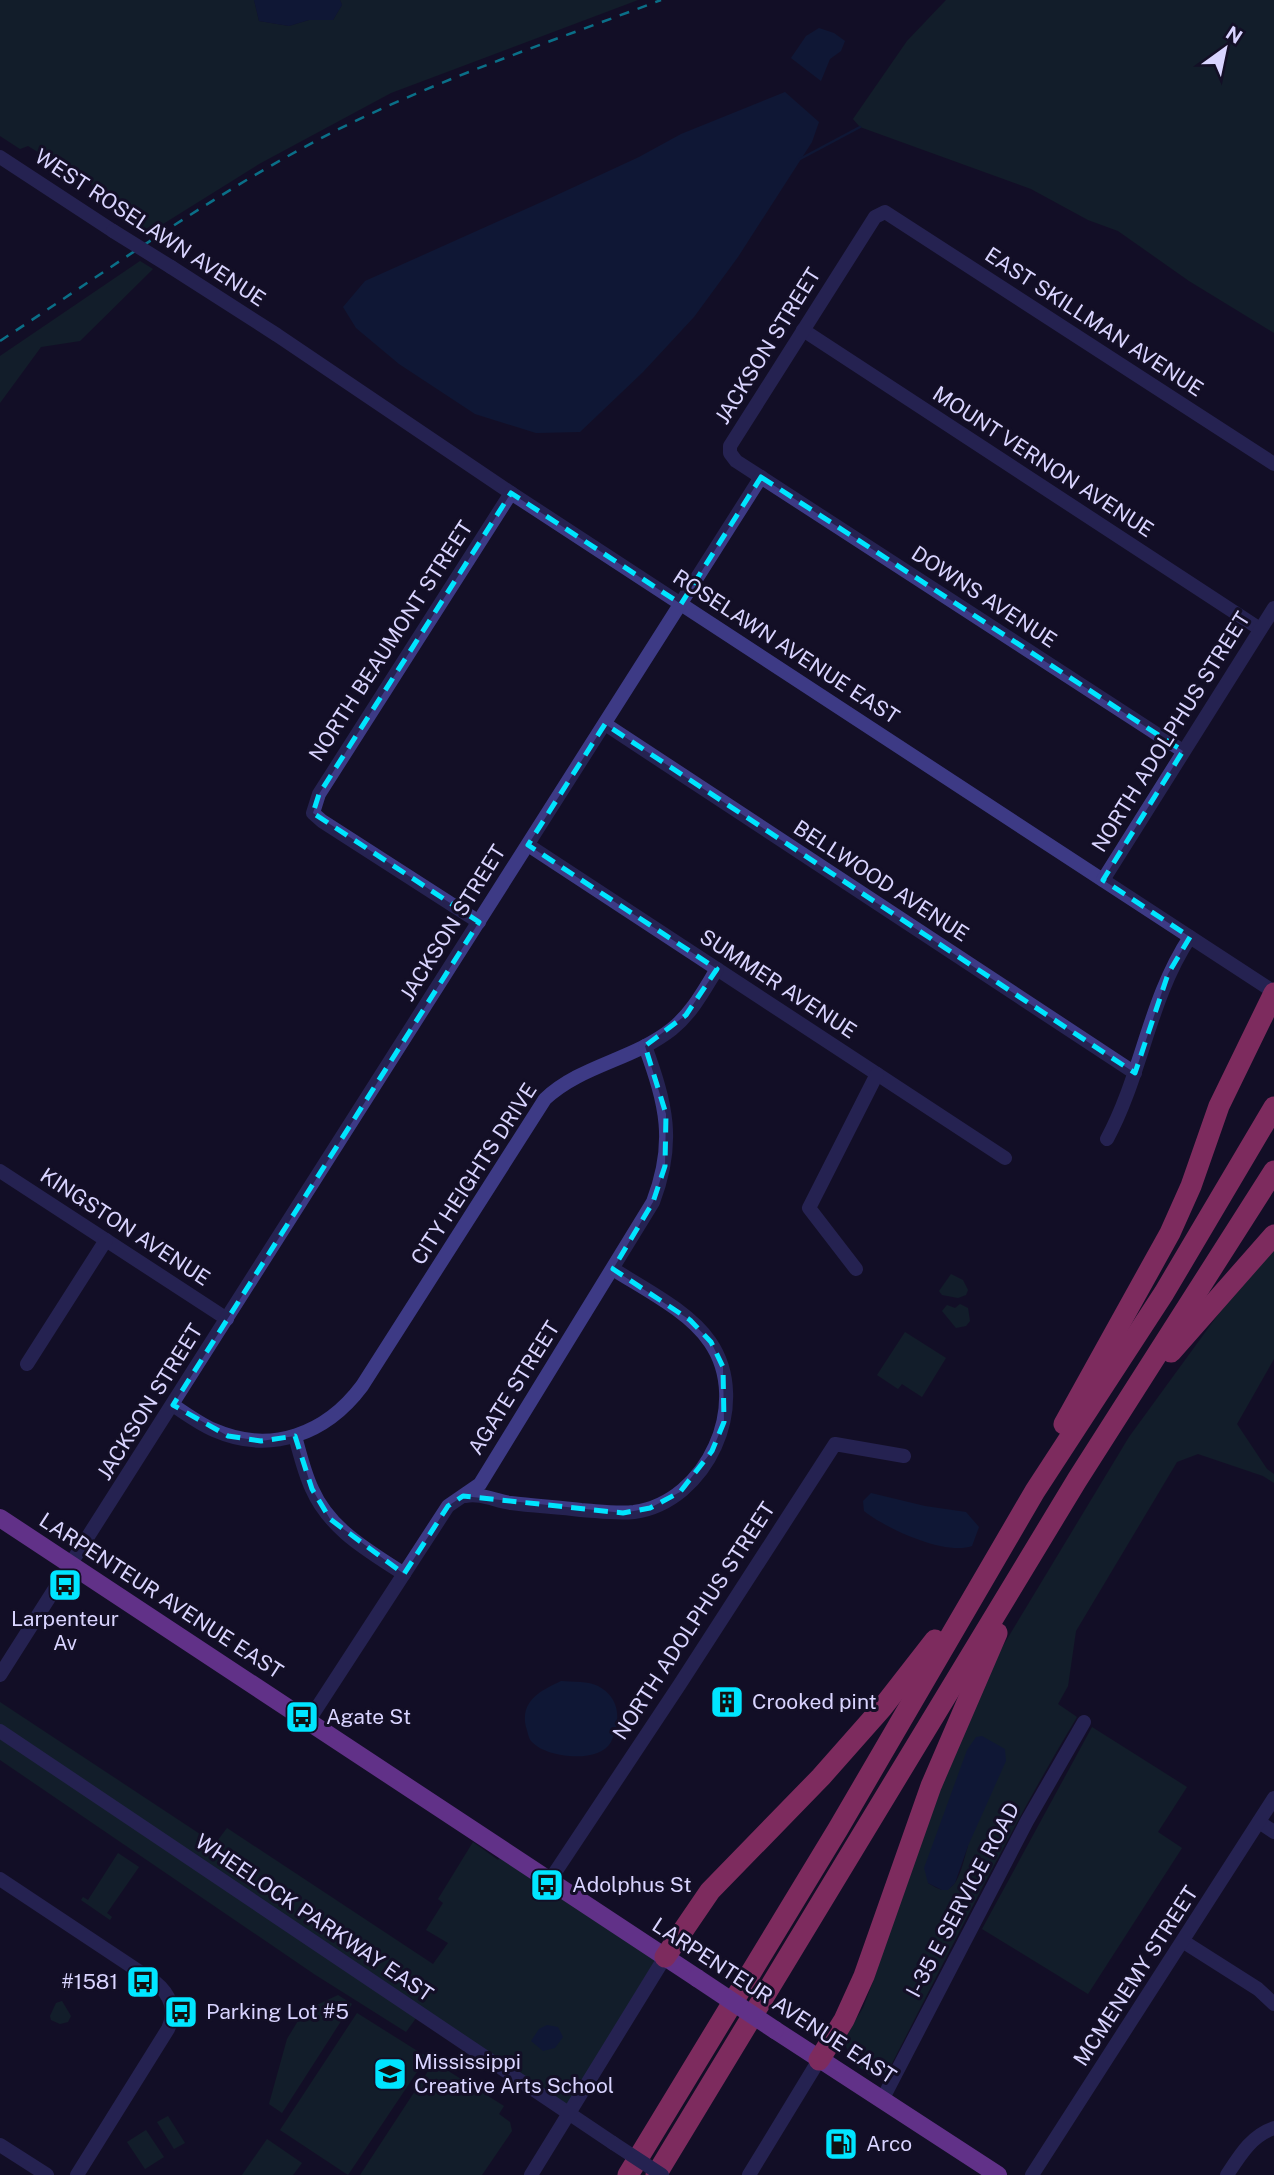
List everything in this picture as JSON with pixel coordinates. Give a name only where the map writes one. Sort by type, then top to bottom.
[{"type":"highway","points":[[1035,1491],[1066,1421],[1170,1233],[1191,1185],[1219,1106],[1274,992]]},
{"type":"highway","points":[[628,2175],[838,1829],[1035,1491],[1164,1293],[1274,1107]]},
{"type":"highway","points":[[656,2175],[1032,1555],[1274,1171]]},
{"type":"highway","points":[[1125,1404],[1274,1234]]},
{"type":"highway","points":[[819,2060],[844,2021],[864,1976],[931,1786],[1032,1555]]},
{"type":"highway","points":[[665,1957],[710,1891],[821,1777],[882,1708],[988,1571]]},
{"type":"main road","name":"LARPENTEUR AVENUE EAST","points":[[0,1518],[819,2060],[998,2175]]},
{"type":"street","name":"WEST ROSELAWN AVENUE","points":[[0,157],[276,335]]},
{"type":"street","name":"JACKSON STREET","points":[[0,1675],[761,477],[733,459],[730,446],[875,217],[885,212],[891,215]]},
{"type":"street","name":"EAST SKILLMAN AVENUE","points":[[891,215],[1274,464]]},
{"type":"street","name":"MOUNT VERNON AVENUE","points":[[803,330],[1260,629]]},
{"type":"street","name":"ROSELAWN AVENUE EAST","points":[[276,335],[510,493],[1274,992]]},
{"type":"street","name":"DOWNS AVENUE","points":[[761,477],[1183,751]]},
{"type":"street","name":"NORTH BEAUMONT STREET","points":[[479,922],[313,813],[319,794],[510,493]]},
{"type":"street","name":"NORTH ADOLPHUS STREET","points":[[1103,880],[1274,608]]},
{"type":"street","name":"BELLWOOD AVENUE","points":[[604,724],[1135,1073]]},
{"type":"street","name":"SUMMER AVENUE","points":[[528,845],[1005,1158]]},
{"type":"street","points":[[1107,1139],[1125,1102],[1168,974],[1190,937]]},
{"type":"street","name":"CITY HEIGHTS DRIVE","points":[[295,1436],[317,1427],[338,1413],[362,1386],[545,1099],[572,1078],[645,1046],[674,1027],[686,1015],[717,969]]},
{"type":"street","name":"AGATE STREET","points":[[309,1720],[448,1506],[480,1484],[653,1202],[665,1166],[668,1131],[666,1114],[645,1046]]},
{"type":"street","points":[[856,1269],[810,1208],[877,1074]]},
{"type":"street","name":"KINGSTON AVENUE","points":[[0,1171],[228,1319]]},
{"type":"street","points":[[27,1364],[106,1240]]},
{"type":"street","points":[[463,1496],[481,1495],[509,1503],[637,1512],[666,1501],[680,1492],[700,1470],[719,1438],[727,1408],[726,1381],[718,1354],[690,1320],[613,1269]]},
{"type":"street","points":[[173,1405],[205,1426],[228,1436],[261,1441],[295,1436],[312,1489],[330,1519],[354,1541],[404,1574]]},
{"type":"street","name":"NORTH ADOLPHUS STREET","points":[[550,1880],[835,1444],[904,1455]]},
{"type":"street","name":"I- 35 E SERVICE ROAD","points":[[881,2100],[1027,1821],[1084,1722]]},
{"type":"street","name":"WHEELOCK PARKWAY EAST","points":[[0,1731],[662,2175]]},
{"type":"street","name":"MCMENEMY STREET","points":[[1032,2175],[1274,1798]]},
{"type":"street","points":[[1259,1822],[1274,1832]]},
{"type":"street","points":[[0,1879],[155,1982],[165,1992],[171,2005],[173,2016],[168,2029],[77,2175]]},
{"type":"street","points":[[1184,1941],[1258,1989],[1274,2004]]},
{"type":"street","points":[[531,2175],[665,1957]]},
{"type":"street","points":[[749,2175],[819,2060]]},
{"type":"street","points":[[1227,2175],[1256,2136],[1274,2128]]},
{"type":"street","points":[[0,2145],[47,2175]]},
{"type":"highlighted area","points":[[761,477],[1183,751],[1103,880],[1190,937],[1168,974],[1135,1073],[605,724],[528,845],[717,969],[686,1015],[645,1046],[666,1114],[665,1166],[653,1202],[613,1269],[690,1320],[711,1342],[723,1367],[724,1422],[712,1451],[680,1492],[650,1508],[623,1513],[463,1496],[448,1506],[404,1574],[330,1519],[312,1489],[295,1436],[261,1441],[228,1436],[173,1405],[479,922],[313,813],[319,794],[511,493],[681,604]]},
{"type":"green space","points":[[0,0],[254,0],[259,21],[289,26],[309,20],[333,20],[342,5],[340,0],[638,0],[391,93],[259,164],[147,234],[122,217],[122,203],[28,146],[20,149],[0,136]]},
{"type":"green space","points":[[946,0],[1274,0],[1274,333],[1189,281],[1118,231],[1088,220],[1031,189],[860,127],[853,119],[907,41]]},
{"type":"green space","points":[[140,261],[153,269],[80,341],[41,347],[0,403],[0,356]]},
{"type":"green space","points":[[1274,1246],[1274,1359],[1237,1424],[1267,1469],[1274,1474],[1274,1483],[1263,1476],[1198,1454],[1177,1462],[1076,1631],[1068,1686],[1058,1704],[1077,1717],[1003,1849],[887,2073],[880,2078],[871,2076],[849,2060],[850,2055],[843,2040],[863,2008],[899,1902],[909,1862],[983,1679],[1129,1437],[1228,1301]],"holes":[[[968,1846],[954,1885],[944,1890],[928,1883]]]},
{"type":"green space","points":[[951,1274],[963,1280],[968,1290],[966,1295],[958,1298],[942,1295],[939,1291]]},
{"type":"green space","points":[[960,1304],[968,1308],[970,1321],[966,1326],[956,1328],[942,1311],[947,1305],[955,1308]]},
{"type":"green space","points":[[905,1332],[946,1358],[922,1397],[902,1384],[898,1389],[877,1375]]},
{"type":"green space","points":[[0,1702],[215,1844],[227,1828],[433,1964],[448,1943],[426,1930],[443,1903],[438,1899],[473,1842],[498,1860],[505,1850],[665,1957],[569,2113],[419,2014],[406,2032],[314,1974],[0,1760]]},
{"type":"green space","points":[[1092,1727],[1187,1787],[1158,1832],[1182,1848],[1088,1994],[982,1929]]},
{"type":"green space","points":[[118,1853],[139,1867],[107,1913],[112,1917],[110,1920],[81,1900],[83,1897],[88,1900]]},
{"type":"green space","points":[[338,1995],[352,2004],[282,2113],[269,2104],[287,2039],[304,2011]]},
{"type":"green space","points":[[62,2001],[71,2016],[68,2022],[60,2024],[51,2020],[50,2016],[56,2003]]},
{"type":"green space","points":[[357,2013],[427,2057],[348,2175],[280,2130]]},
{"type":"green space","points":[[434,2062],[504,2106],[499,2114],[510,2122],[512,2131],[482,2175],[360,2175]]},
{"type":"green space","points":[[168,2116],[185,2143],[174,2149],[157,2122]]},
{"type":"green space","points":[[146,2130],[164,2157],[145,2169],[127,2142]]},
{"type":"green space","points":[[267,2139],[302,2163],[293,2175],[242,2175]]},
{"type":"water","points":[[254,0],[340,0],[342,5],[333,20],[309,20],[289,26],[259,21]]},
{"type":"water","points":[[819,28],[834,33],[845,41],[841,51],[830,59],[821,81],[791,58],[806,36]]},
{"type":"water","points":[[785,92],[819,122],[812,142],[738,257],[694,317],[643,372],[580,432],[536,433],[475,414],[399,364],[356,328],[343,307],[365,281],[639,157],[681,134]]},
{"type":"water","points":[[871,1493],[925,1506],[966,1512],[979,1527],[972,1546],[960,1548],[932,1544],[886,1525],[864,1511],[863,1501]]},
{"type":"water","points":[[561,1681],[594,1684],[611,1697],[617,1711],[617,1719],[611,1742],[605,1749],[585,1756],[560,1755],[539,1747],[531,1740],[525,1718],[529,1704],[539,1693]]},
{"type":"water","points":[[982,1736],[1005,1749],[1006,1761],[968,1846],[955,1883],[948,1890],[942,1890],[928,1883],[924,1868],[967,1750],[976,1737]]},
{"type":"water","points":[[547,2025],[558,2027],[563,2037],[555,2048],[543,2051],[531,2041],[539,2029]]},
{"type":"waterway","points":[[800,159],[860,127]]},
{"type":"railway","points":[[0,341],[208,204],[337,130],[457,77],[661,0]]},
{"type":"place","name":"Larpenteur Av","points":[[65,1585]]},
{"type":"place","name":"Crooked pint","points":[[727,1702]]},
{"type":"place","name":"Agate St","points":[[302,1717]]},
{"type":"place","name":"Adolphus St","points":[[547,1885]]},
{"type":"place","name":"#1581","points":[[143,1982]]},
{"type":"place","name":"Parking Lot #5","points":[[181,2012]]},
{"type":"place","name":"Mississippi Creative Arts School","points":[[390,2074]]},
{"type":"place","name":"Arco","points":[[841,2144]]}]
